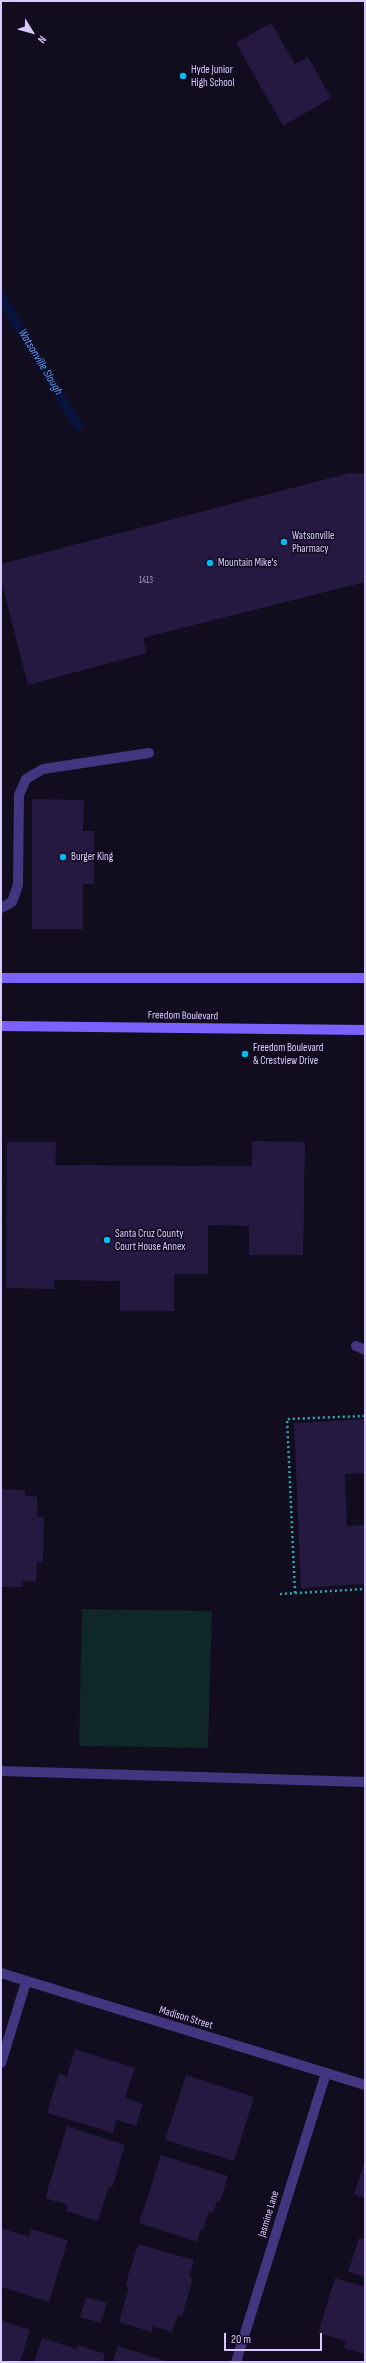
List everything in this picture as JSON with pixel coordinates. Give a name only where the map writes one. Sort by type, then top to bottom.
[{"type":"main road","points":[[1,978],[365,978]]},
{"type":"main road","name":"Freedom Boulevard","points":[[1,1026],[365,1030]]},
{"type":"street","points":[[1,908],[12,902],[18,885],[20,795],[26,779],[43,769],[149,753]]},
{"type":"street","points":[[1,1771],[365,1782]]},
{"type":"street","name":"Madison Street","points":[[1,1973],[26,1982],[365,2085]]},
{"type":"street","points":[[1,2063],[26,1982]]},
{"type":"street","name":"Jasmine Lane","points":[[236,2362],[326,2073]]},
{"type":"path","points":[[295,1593],[287,1419],[365,1416]]},
{"type":"path","points":[[280,1594],[365,1589]]},
{"type":"green space","points":[[82,1609],[212,1611],[208,1748],[79,1746]]},
{"type":"building","points":[[271,23],[295,64],[308,57],[331,98],[283,126],[236,43]]},
{"type":"building","points":[[349,473],[365,474],[365,582],[143,638],[147,653],[28,685],[1,579],[1,564]]},
{"type":"building","name":"Burger King","points":[[32,799],[84,800],[83,831],[94,831],[94,884],[83,884],[83,929],[32,929]]},
{"type":"building","name":"Santa Cruz County Court House Annex","points":[[252,1141],[305,1142],[303,1255],[249,1255],[249,1226],[208,1225],[208,1274],[174,1274],[174,1311],[120,1311],[120,1281],[54,1280],[54,1289],[6,1288],[7,1142],[56,1142],[55,1165],[252,1166]]},
{"type":"building","points":[[365,1419],[365,1473],[345,1474],[347,1526],[365,1525],[365,1584],[301,1588],[294,1423]]},
{"type":"building","points":[[1,1489],[25,1490],[25,1496],[37,1497],[37,1517],[44,1517],[43,1563],[37,1562],[36,1581],[22,1581],[23,1587],[1,1587]]},
{"type":"building","points":[[75,2049],[135,2068],[125,2098],[143,2104],[136,2126],[117,2120],[113,2133],[47,2113],[59,2074],[67,2076]]},
{"type":"building","points":[[186,2075],[254,2097],[234,2161],[165,2140]]},
{"type":"building","points":[[67,2126],[125,2145],[112,2188],[109,2186],[98,2221],[66,2211],[68,2205],[45,2198]]},
{"type":"building","points":[[161,2155],[228,2176],[220,2202],[217,2201],[213,2213],[209,2212],[197,2242],[139,2223]]},
{"type":"building","points":[[365,2164],[365,2198],[354,2194]]},
{"type":"building","points":[[1,2228],[29,2237],[31,2229],[68,2240],[49,2302],[1,2287]]},
{"type":"building","points":[[365,2235],[365,2277],[348,2272],[359,2238],[363,2239]]},
{"type":"building","points":[[138,2244],[194,2260],[189,2277],[193,2278],[182,2316],[178,2315],[172,2332],[153,2326],[152,2332],[119,2322],[129,2287],[125,2286]]},
{"type":"building","points":[[335,2278],[365,2287],[365,2354],[344,2348],[346,2341],[318,2333]]},
{"type":"building","points":[[86,2297],[107,2303],[101,2323],[80,2317]]},
{"type":"building","points":[[3,2321],[30,2330],[20,2362],[1,2362],[1,2325]]},
{"type":"building","points":[[42,2338],[76,2349],[78,2345],[105,2354],[103,2362],[34,2362]]},
{"type":"building","points":[[118,2346],[169,2362],[113,2362]]},
{"type":"waterway","name":"Watsonville Slough","points":[[1,297],[78,426]]},
{"type":"place","name":"Hyde Junior High School","points":[[183,76]]},
{"type":"place","name":"Watsonville Pharmacy","points":[[284,542]]},
{"type":"place","name":"Mountain Mike's","points":[[210,563]]},
{"type":"place","name":"Burger King","points":[[63,857]]},
{"type":"place","name":"Freedom Boulevard & Crestview Drive","points":[[245,1054]]},
{"type":"place","name":"Santa Cruz County Court House Annex","points":[[107,1240]]}]
